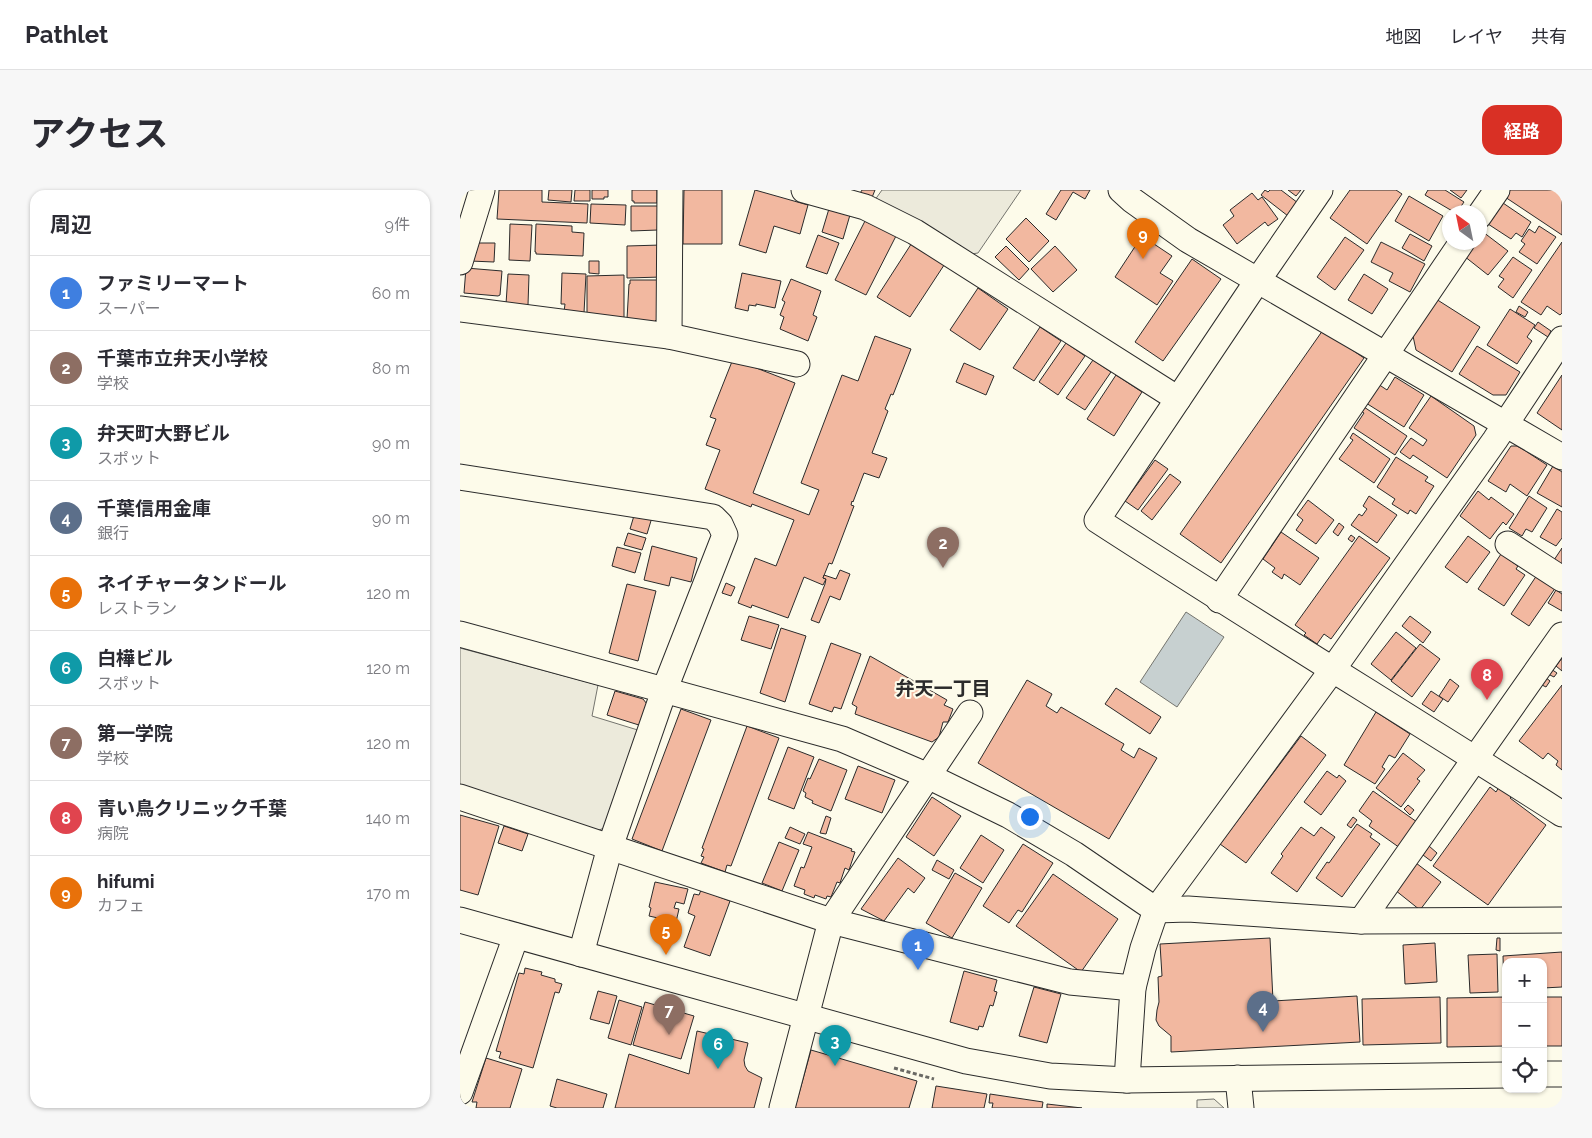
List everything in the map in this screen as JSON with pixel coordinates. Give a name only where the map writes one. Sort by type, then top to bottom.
[{"type":"street","points":[[460,262],[482,190]]},
{"type":"street","points":[[669,336],[670,190]]},
{"type":"street","points":[[804,190],[865,207],[915,232],[1178,399]]},
{"type":"street","points":[[1122,190],[1132,200],[1188,240],[1562,457]]},
{"type":"street","points":[[1320,190],[1097,520],[1219,600],[1333,669],[1562,814]]},
{"type":"street","points":[[1487,205],[1497,190]]},
{"type":"street","points":[[1219,600],[1457,250]]},
{"type":"street","points":[[460,310],[669,336],[797,364]]},
{"type":"street","points":[[1128,1080],[1133,988],[1142,948],[1156,910],[1333,669],[1562,340]]},
{"type":"street","points":[[460,477],[713,517],[720,524],[725,536],[664,691],[610,847],[581,954]]},
{"type":"street","points":[[1508,544],[1562,579]]},
{"type":"street","points":[[460,634],[842,739],[928,776],[1016,820],[1074,854],[1156,910],[1188,910],[1361,921],[1562,920]]},
{"type":"street","points":[[1361,921],[1562,635]]},
{"type":"street","points":[[782,1108],[831,921],[970,713]]},
{"type":"street","points":[[460,797],[831,921],[1070,982],[1133,988]]},
{"type":"street","points":[[460,920],[966,1061],[1050,1076],[1128,1080],[1502,1075]]},
{"type":"street","points":[[460,1092],[516,936]]},
{"type":"street","points":[[1547,1074],[1562,1074]]},
{"type":"street","points":[[1238,1078],[1241,1108]]},
{"type":"shaded area","points":[[882,190],[1021,190],[978,253],[965,255],[872,204]]},
{"type":"shaded area","points":[[1186,612],[1224,637],[1177,707],[1140,682]]},
{"type":"shaded area","points":[[460,648],[598,685],[592,716],[641,731],[606,827],[597,831],[460,786]]},
{"type":"shaded area","points":[[1214,1099],[1224,1108],[1197,1108],[1197,1100]]},
{"type":"building","points":[[499,190],[542,190],[542,202],[588,204],[587,223],[497,219]]},
{"type":"building","points":[[549,190],[572,190],[571,202],[548,200]]},
{"type":"building","points":[[575,190],[590,190],[590,201],[574,201]]},
{"type":"building","points":[[592,190],[608,190],[608,197],[592,199]]},
{"type":"building","points":[[632,190],[657,190],[657,203],[634,203],[632,201]]},
{"type":"building","points":[[684,190],[722,190],[722,244],[683,244]]},
{"type":"building","points":[[755,190],[808,205],[800,234],[774,226],[766,253],[739,245]]},
{"type":"building","points":[[862,190],[875,190],[871,200],[859,195]]},
{"type":"building","points":[[1061,190],[1090,190],[1085,199],[1073,192],[1056,220],[1046,214]]},
{"type":"building","points":[[1265,190],[1268,192],[1270,190],[1281,190],[1298,203],[1288,216],[1261,195]]},
{"type":"building","points":[[1288,190],[1301,190],[1296,196]]},
{"type":"building","points":[[1350,190],[1396,190],[1402,194],[1367,244],[1330,218]]},
{"type":"building","points":[[1428,190],[1445,190],[1464,202],[1462,205],[1442,205],[1425,195]]},
{"type":"building","points":[[1450,190],[1467,190],[1461,198]]},
{"type":"building","points":[[1510,190],[1562,190],[1562,235],[1505,197]]},
{"type":"building","points":[[1252,193],[1258,200],[1262,197],[1278,219],[1268,226],[1265,222],[1237,244],[1223,225],[1234,216],[1230,210]]},
{"type":"building","points":[[1409,196],[1442,215],[1429,241],[1395,221]]},
{"type":"building","points":[[831,202],[852,208],[843,239],[822,232]]},
{"type":"building","points":[[1503,203],[1531,222],[1522,237],[1516,233],[1511,239],[1488,224]]},
{"type":"building","points":[[591,204],[626,205],[625,225],[590,223]]},
{"type":"building","points":[[631,206],[658,206],[658,230],[631,231]]},
{"type":"building","points":[[1026,218],[1049,241],[1029,262],[1006,239]]},
{"type":"building","points":[[865,221],[896,236],[866,295],[835,280]]},
{"type":"building","points":[[510,224],[532,225],[530,261],[509,260]]},
{"type":"building","points":[[536,224],[572,226],[572,232],[584,233],[583,256],[536,254]]},
{"type":"building","points":[[1539,226],[1556,237],[1537,264],[1519,252],[1525,244],[1521,241],[1529,229],[1535,233]]},
{"type":"building","points":[[1410,234],[1432,246],[1424,261],[1402,248]]},
{"type":"building","points":[[818,235],[839,243],[827,274],[806,267]]},
{"type":"building","points":[[917,235],[950,256],[910,317],[877,297]]},
{"type":"building","points":[[1487,235],[1508,251],[1488,275],[1464,256],[1469,250],[1487,250]]},
{"type":"building","points":[[1142,236],[1172,256],[1160,273],[1173,281],[1157,305],[1115,277]]},
{"type":"building","points":[[1345,237],[1364,250],[1335,290],[1317,277]]},
{"type":"building","points":[[1381,242],[1425,264],[1410,292],[1389,281],[1393,273],[1371,262]]},
{"type":"building","points":[[1562,242],[1562,313],[1560,315],[1547,306],[1541,315],[1521,302]]},
{"type":"building","points":[[471,243],[495,243],[494,262],[470,261]]},
{"type":"building","points":[[661,245],[662,277],[627,278],[627,246]]},
{"type":"building","points":[[1006,246],[1029,269],[1019,280],[995,257]]},
{"type":"building","points":[[1055,246],[1077,270],[1053,292],[1031,269]]},
{"type":"building","points":[[1513,257],[1532,270],[1513,298],[1498,287],[1504,279],[1499,276]]},
{"type":"building","points":[[1192,259],[1221,279],[1163,361],[1135,342]]},
{"type":"building","points":[[589,261],[599,261],[599,274],[589,273]]},
{"type":"building","points":[[466,268],[502,271],[500,295],[464,293]]},
{"type":"building","points":[[562,273],[586,274],[584,313],[564,312],[565,304],[561,304]]},
{"type":"building","points":[[742,273],[781,281],[775,308],[756,304],[756,306],[749,305],[748,311],[735,308]]},
{"type":"building","points":[[508,274],[529,275],[528,305],[506,304]]},
{"type":"building","points":[[1364,274],[1388,289],[1372,314],[1348,300]]},
{"type":"building","points":[[624,275],[624,319],[587,316],[587,276]]},
{"type":"building","points":[[791,279],[821,291],[813,315],[817,317],[808,341],[780,329],[784,317],[780,315],[785,302],[782,300]]},
{"type":"building","points":[[630,280],[662,280],[663,313],[653,323],[627,319]]},
{"type":"building","points":[[978,288],[1008,309],[980,350],[950,330]]},
{"type":"building","points":[[1436,299],[1480,327],[1452,372],[1416,350],[1413,336]]},
{"type":"building","points":[[1519,306],[1528,312],[1525,317],[1516,312]]},
{"type":"building","points":[[1510,309],[1535,325],[1527,337],[1532,341],[1517,364],[1487,345]]},
{"type":"building","points":[[1538,322],[1551,331],[1548,337],[1534,328]]},
{"type":"building","points":[[1040,327],[1061,341],[1034,381],[1013,368]]},
{"type":"building","points":[[1323,330],[1364,358],[1221,563],[1180,534]]},
{"type":"building","points":[[875,336],[911,349],[893,395],[891,394],[885,409],[888,411],[872,453],[887,458],[879,478],[864,473],[852,501],[851,505],[854,506],[832,564],[829,563],[823,578],[826,579],[823,585],[804,577],[788,618],[752,605],[751,608],[738,603],[755,558],[776,566],[794,520],[752,504],[751,507],[705,489],[720,450],[706,445],[716,419],[710,417],[733,359],[795,383],[753,493],[809,515],[819,490],[801,483],[842,375],[858,381]]},
{"type":"building","points":[[1066,343],[1085,356],[1058,395],[1039,382]]},
{"type":"building","points":[[1477,346],[1520,372],[1506,395],[1493,395],[1459,374]]},
{"type":"building","points":[[1093,360],[1111,372],[1085,410],[1066,398]]},
{"type":"building","points":[[964,363],[994,376],[986,395],[956,382]]},
{"type":"building","points":[[1116,375],[1142,392],[1114,436],[1087,419]]},
{"type":"building","points":[[1562,375],[1562,430],[1537,413]]},
{"type":"building","points":[[1395,377],[1424,395],[1404,427],[1366,403],[1378,384],[1387,390]]},
{"type":"building","points":[[1431,396],[1474,426],[1476,435],[1447,478],[1413,455],[1410,459],[1400,452],[1411,438],[1423,446],[1427,440],[1409,428]]},
{"type":"building","points":[[1364,407],[1407,436],[1395,455],[1354,428],[1364,413],[1361,411]]},
{"type":"building","points":[[1353,433],[1390,459],[1374,483],[1339,459],[1353,440],[1350,438]]},
{"type":"building","points":[[1511,446],[1517,446],[1547,465],[1527,496],[1510,484],[1506,492],[1488,481]]},
{"type":"building","points":[[1396,457],[1428,477],[1425,481],[1434,486],[1416,514],[1410,510],[1408,514],[1392,504],[1395,499],[1377,487]]},
{"type":"building","points":[[1155,460],[1168,469],[1138,510],[1125,501]]},
{"type":"building","points":[[1553,466],[1562,472],[1562,507],[1537,493]]},
{"type":"building","points":[[1170,474],[1181,482],[1152,520],[1141,511]]},
{"type":"building","points":[[1478,491],[1489,500],[1491,497],[1514,514],[1506,525],[1503,522],[1490,539],[1460,516]]},
{"type":"building","points":[[1369,496],[1397,515],[1377,543],[1351,525],[1359,514],[1362,516],[1367,509],[1363,506]]},
{"type":"building","points":[[1529,496],[1547,508],[1532,532],[1526,529],[1522,536],[1509,528]]},
{"type":"building","points":[[1308,500],[1334,520],[1316,544],[1296,530],[1303,520],[1297,515]]},
{"type":"building","points":[[636,509],[653,514],[647,534],[630,529]]},
{"type":"building","points":[[1557,509],[1562,512],[1562,538],[1556,546],[1540,537]]},
{"type":"building","points":[[1339,523],[1344,527],[1338,536],[1333,532]]},
{"type":"building","points":[[1281,532],[1319,558],[1300,585],[1284,574],[1282,579],[1272,572],[1275,568],[1263,559]]},
{"type":"building","points":[[628,533],[646,538],[642,550],[624,545]]},
{"type":"building","points":[[1351,535],[1355,538],[1352,542],[1348,539]]},
{"type":"building","points":[[1359,536],[1390,558],[1331,639],[1324,634],[1317,644],[1304,635],[1306,633],[1295,625]]},
{"type":"building","points":[[1468,536],[1490,552],[1467,583],[1445,567]]},
{"type":"building","points":[[652,546],[697,558],[691,582],[671,577],[669,586],[644,580]]},
{"type":"building","points":[[617,547],[641,553],[635,573],[612,566]]},
{"type":"building","points":[[1562,548],[1562,565],[1554,560]]},
{"type":"building","points":[[1501,554],[1518,566],[1516,569],[1525,575],[1504,606],[1478,589]]},
{"type":"building","points":[[840,570],[850,574],[840,600],[830,596],[819,623],[811,620],[825,584],[826,579],[823,578],[824,575],[836,579]]},
{"type":"building","points":[[1537,575],[1556,587],[1529,626],[1511,614]]},
{"type":"building","points":[[726,583],[735,587],[731,596],[722,593]]},
{"type":"building","points":[[627,584],[656,591],[638,661],[609,653]]},
{"type":"building","points":[[1556,590],[1562,594],[1562,611],[1548,603]]},
{"type":"building","points":[[749,616],[779,625],[771,649],[741,640]]},
{"type":"building","points":[[1410,616],[1431,632],[1423,643],[1402,626]]},
{"type":"building","points":[[781,628],[806,636],[785,702],[760,693]]},
{"type":"building","points":[[1396,632],[1416,648],[1391,680],[1371,664]]},
{"type":"building","points":[[831,643],[861,654],[841,709],[834,707],[832,712],[809,704]]},
{"type":"building","points":[[1420,644],[1440,659],[1412,697],[1391,681]]},
{"type":"building","points":[[870,656],[947,700],[944,705],[953,709],[948,722],[943,722],[939,737],[932,742],[855,714],[857,707],[852,704]]},
{"type":"building","points":[[1562,658],[1562,671],[1556,666]]},
{"type":"building","points":[[1551,669],[1557,673],[1554,677],[1548,674]]},
{"type":"building","points":[[1545,677],[1550,681],[1546,687],[1540,684]]},
{"type":"building","points":[[1450,679],[1459,686],[1448,702],[1439,696]]},
{"type":"building","points":[[1027,680],[1052,694],[1046,706],[1057,713],[1061,707],[1124,744],[1121,750],[1134,758],[1139,748],[1157,758],[1109,839],[978,763]]},
{"type":"building","points":[[1562,685],[1562,770],[1556,765],[1558,761],[1548,753],[1543,759],[1519,741]]},
{"type":"building","points":[[1116,688],[1161,717],[1150,734],[1105,704]]},
{"type":"building","points":[[615,691],[643,699],[647,704],[642,726],[607,715]]},
{"type":"building","points":[[1431,691],[1443,699],[1434,712],[1422,704]]},
{"type":"building","points":[[681,709],[711,720],[662,851],[632,839]]},
{"type":"building","points":[[1376,712],[1410,734],[1395,758],[1389,755],[1382,767],[1385,769],[1375,784],[1344,765]]},
{"type":"building","points":[[747,726],[779,738],[731,866],[727,865],[725,872],[701,863],[704,857],[701,856],[704,849],[702,848]]},
{"type":"building","points":[[1301,736],[1326,755],[1246,863],[1220,844]]},
{"type":"building","points":[[788,747],[814,757],[794,809],[768,799]]},
{"type":"building","points":[[1403,753],[1425,770],[1417,779],[1420,781],[1401,807],[1376,788]]},
{"type":"building","points":[[819,759],[847,770],[831,811],[812,803],[813,801],[805,797],[806,793],[803,791]]},
{"type":"building","points":[[858,766],[895,780],[882,813],[845,799]]},
{"type":"building","points":[[1327,771],[1337,778],[1339,775],[1346,781],[1321,815],[1304,802]]},
{"type":"building","points":[[1490,787],[1496,792],[1499,787],[1512,796],[1510,798],[1546,825],[1488,905],[1433,866]]},
{"type":"building","points":[[1373,791],[1417,822],[1400,848],[1369,826],[1372,821],[1359,811]]},
{"type":"building","points":[[932,797],[961,816],[934,856],[906,837]]},
{"type":"building","points":[[1408,805],[1414,810],[1410,815],[1404,809]]},
{"type":"building","points":[[460,815],[499,826],[478,895],[460,890]]},
{"type":"building","points":[[826,816],[831,818],[826,834],[820,833]]},
{"type":"building","points":[[1353,817],[1357,820],[1351,828],[1347,825]]},
{"type":"building","points":[[1357,824],[1372,834],[1370,837],[1380,844],[1342,897],[1316,878]]},
{"type":"building","points":[[504,826],[528,834],[522,851],[498,843]]},
{"type":"building","points":[[790,827],[805,834],[800,844],[785,838]]},
{"type":"building","points":[[1301,827],[1314,836],[1321,827],[1335,837],[1297,892],[1271,873],[1283,856],[1281,854]]},
{"type":"building","points":[[808,832],[852,849],[851,851],[855,852],[849,870],[845,868],[840,883],[837,882],[831,897],[827,896],[826,899],[815,895],[814,898],[804,894],[805,890],[794,886],[801,867],[804,868],[812,847],[803,844]]},
{"type":"building","points":[[981,835],[1004,850],[983,883],[960,868]]},
{"type":"building","points":[[779,842],[799,850],[782,891],[762,883]]},
{"type":"building","points":[[1023,844],[1053,863],[1022,912],[1018,910],[1009,923],[983,906]]},
{"type":"building","points":[[1429,846],[1437,853],[1431,861],[1423,855]]},
{"type":"building","points":[[898,858],[925,878],[914,893],[908,888],[884,921],[861,909]]},
{"type":"building","points":[[937,860],[954,870],[949,879],[932,870]]},
{"type":"building","points":[[1416,863],[1441,882],[1420,910],[1395,890]]},
{"type":"building","points":[[955,873],[982,888],[952,938],[926,923]]},
{"type":"building","points":[[1053,874],[1118,919],[1081,972],[1016,926]]},
{"type":"building","points":[[655,882],[688,889],[684,904],[676,902],[674,908],[679,909],[676,922],[649,916],[651,908],[649,907]]},
{"type":"building","points":[[701,890],[730,901],[710,956],[684,947],[695,916],[688,913],[694,894],[699,895]]},
{"type":"building","points":[[1270,938],[1273,1001],[1357,996],[1360,1042],[1171,1052],[1171,1036],[1159,1026],[1156,1020],[1159,1002],[1158,977],[1162,976],[1160,944]]},
{"type":"building","points":[[1497,938],[1500,938],[1500,951],[1496,950]]},
{"type":"building","points":[[1435,943],[1437,982],[1405,984],[1403,945]]},
{"type":"building","points":[[1562,952],[1562,987],[1547,988],[1547,958],[1503,958],[1503,956]]},
{"type":"building","points":[[1497,954],[1498,992],[1470,993],[1468,955]]},
{"type":"building","points":[[525,968],[542,972],[541,975],[555,979],[555,982],[562,984],[559,993],[555,992],[533,1068],[499,1058],[501,1052],[496,1051],[519,973],[524,974]]},
{"type":"building","points":[[964,971],[997,980],[994,991],[997,992],[993,1006],[990,1005],[983,1027],[979,1026],[978,1030],[950,1022]]},
{"type":"building","points":[[1034,987],[1061,994],[1047,1043],[1019,1036]]},
{"type":"building","points":[[598,991],[617,996],[609,1024],[590,1019]]},
{"type":"building","points":[[1440,997],[1441,1043],[1363,1045],[1362,999]]},
{"type":"building","points":[[1502,997],[1502,1046],[1447,1047],[1447,998]]},
{"type":"building","points":[[1547,997],[1562,997],[1562,1046],[1547,1046]]},
{"type":"building","points":[[619,1000],[642,1007],[631,1045],[608,1038]]},
{"type":"building","points":[[645,1002],[694,1016],[681,1059],[633,1045]]},
{"type":"building","points":[[697,1031],[748,1043],[744,1060],[745,1066],[748,1071],[762,1078],[754,1108],[615,1108],[629,1054],[689,1074]]},
{"type":"building","points":[[811,1050],[917,1081],[909,1108],[795,1108]]},
{"type":"building","points":[[486,1058],[522,1069],[510,1108],[476,1108],[477,1102],[472,1102]]},
{"type":"building","points":[[557,1079],[607,1094],[603,1108],[557,1108],[550,1106]]},
{"type":"building","points":[[936,1086],[987,1094],[984,1108],[932,1108]]},
{"type":"building","points":[[990,1094],[1043,1102],[1042,1108],[992,1108],[993,1103],[989,1103]]},
{"type":"building","points":[[1047,1104],[1082,1108],[1047,1108]]},
{"type":"place","name":"hifumi","points":[[1143,259]]},
{"type":"place","name":"千葉市立弁天小学校","points":[[943,568]]},
{"type":"place","name":"青い鳥クリニック千葉","points":[[1487,700]]},
{"type":"place","name":"ネイチャータンドール","points":[[666,955]]},
{"type":"place","name":"ファミリーマート","points":[[918,970]]},
{"type":"place","name":"千葉信用金庫","points":[[1263,1032]]},
{"type":"place","name":"第一学院","points":[[669,1035]]},
{"type":"place","name":"弁天町大野ビル","points":[[835,1066]]},
{"type":"place","name":"白樺ビル","points":[[718,1069]]},
{"type":"district","name":"弁天一丁目","points":[[943,688]]}]
